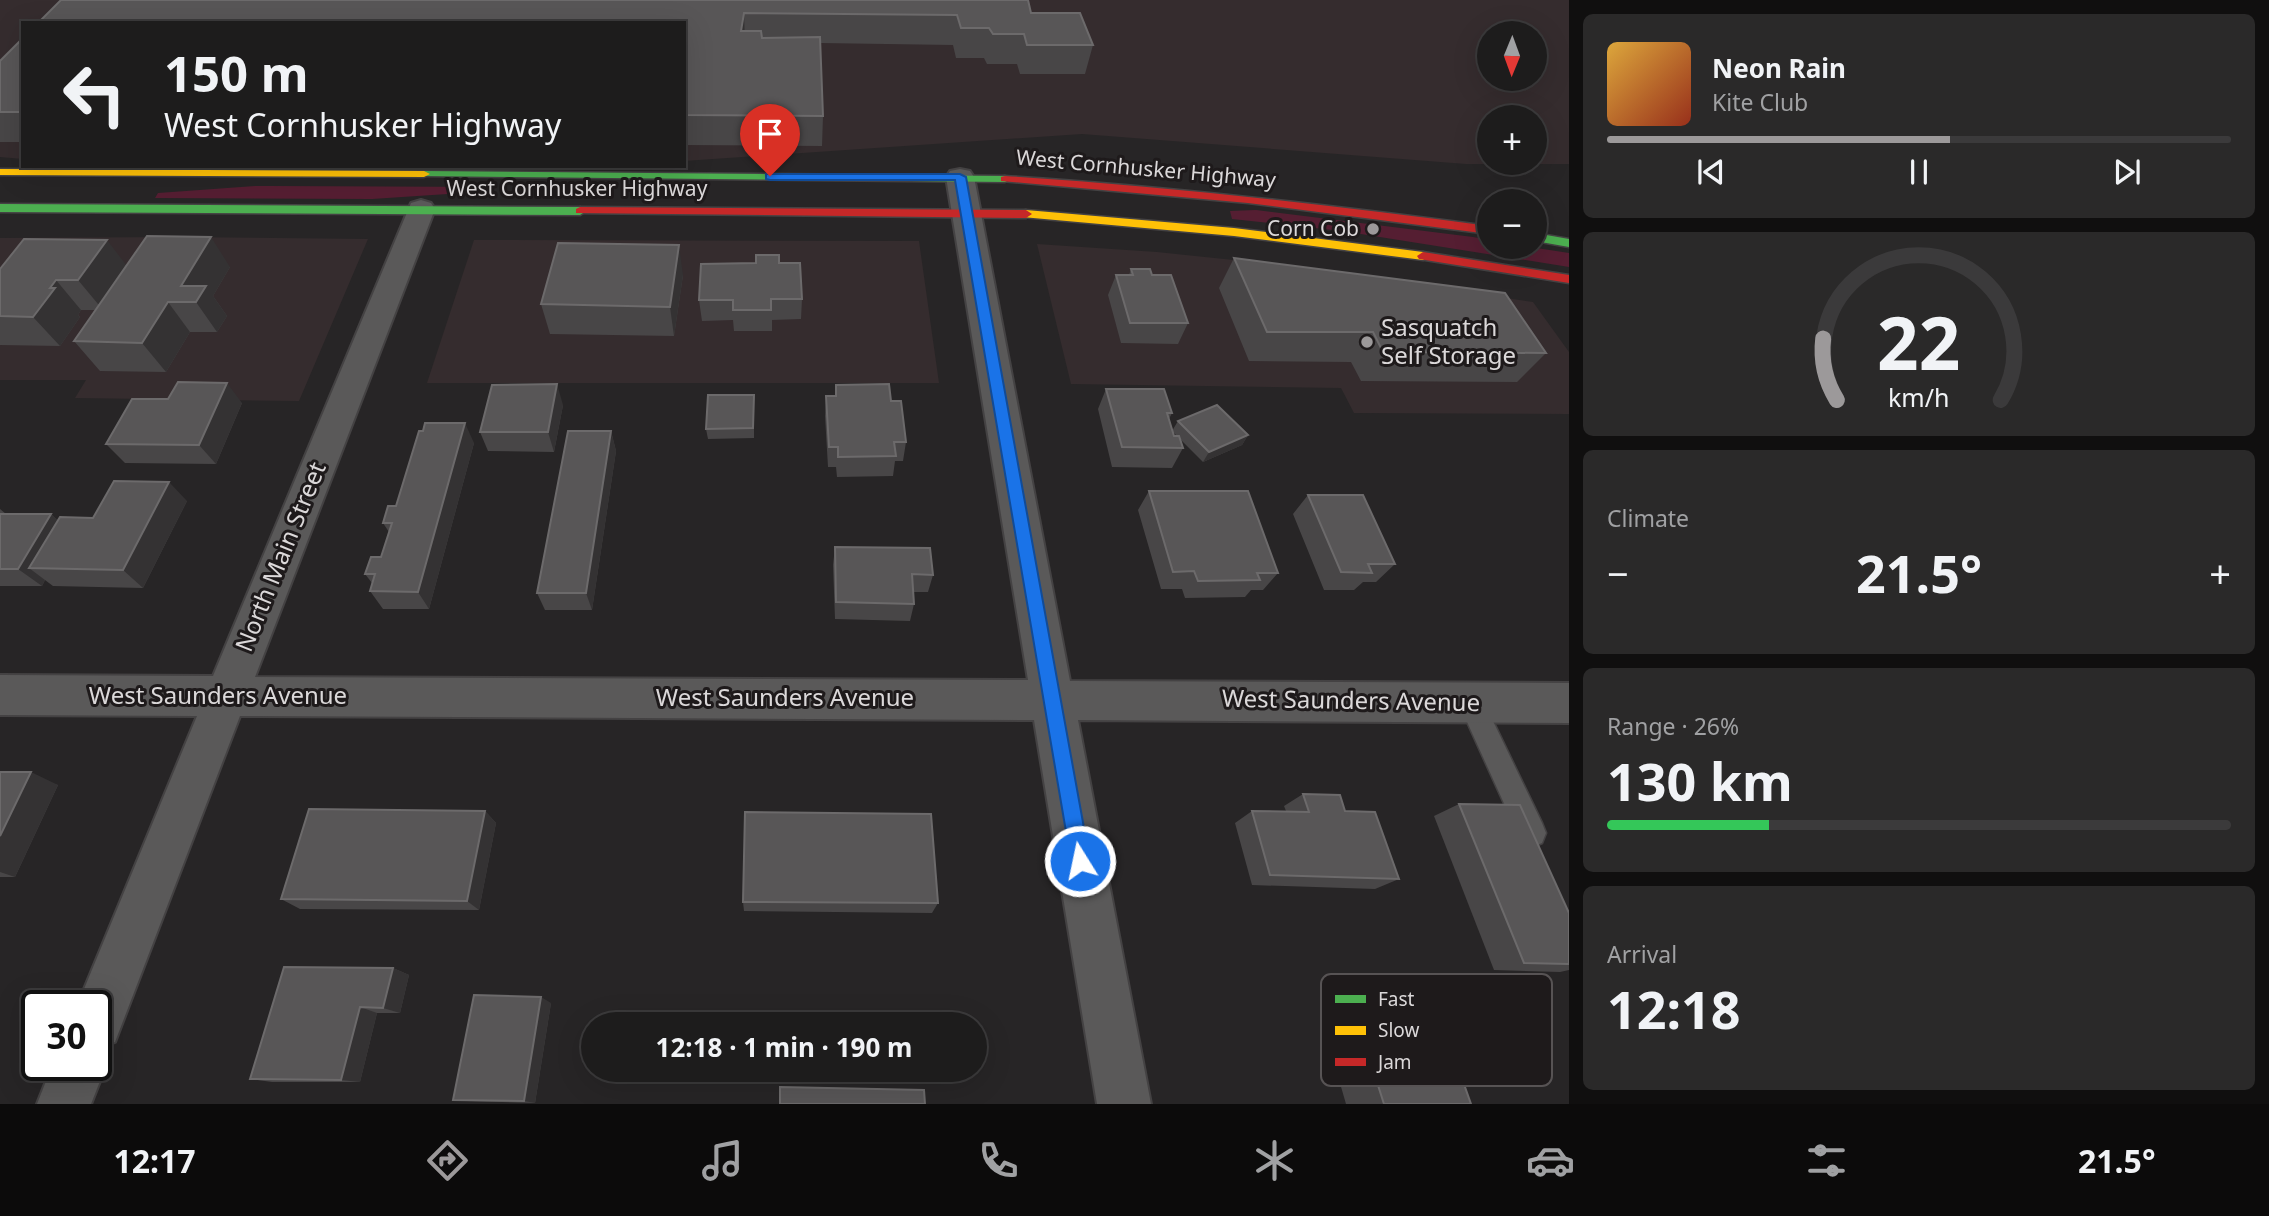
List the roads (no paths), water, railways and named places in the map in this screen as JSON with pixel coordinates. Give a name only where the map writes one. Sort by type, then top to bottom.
[{"type":"main road","name":"West Cornhusker Highway","points":[[0,172],[960,177],[1130,186],[1252,198],[1477,228]]},
{"type":"main road","name":"West Cornhusker Highway","points":[[0,208],[967,212],[1234,230],[1361,245],[1569,279]]},
{"type":"main road","points":[[1547,239],[1569,243]]},
{"type":"street","points":[[960,177],[1124,1104]]},
{"type":"street","name":"North Main Street","points":[[109,990],[421,209]]},
{"type":"street","name":"West Saunders Avenue","points":[[0,695],[1569,703]]},
{"type":"street","points":[[64,1104],[73,1081]]},
{"type":"lane","points":[[1471,702],[1540,851]]},
{"type":"place","name":"Corn Cob","points":[[1373,229]]},
{"type":"place","name":"Sasquatch Self Storage","points":[[1367,342]]}]
